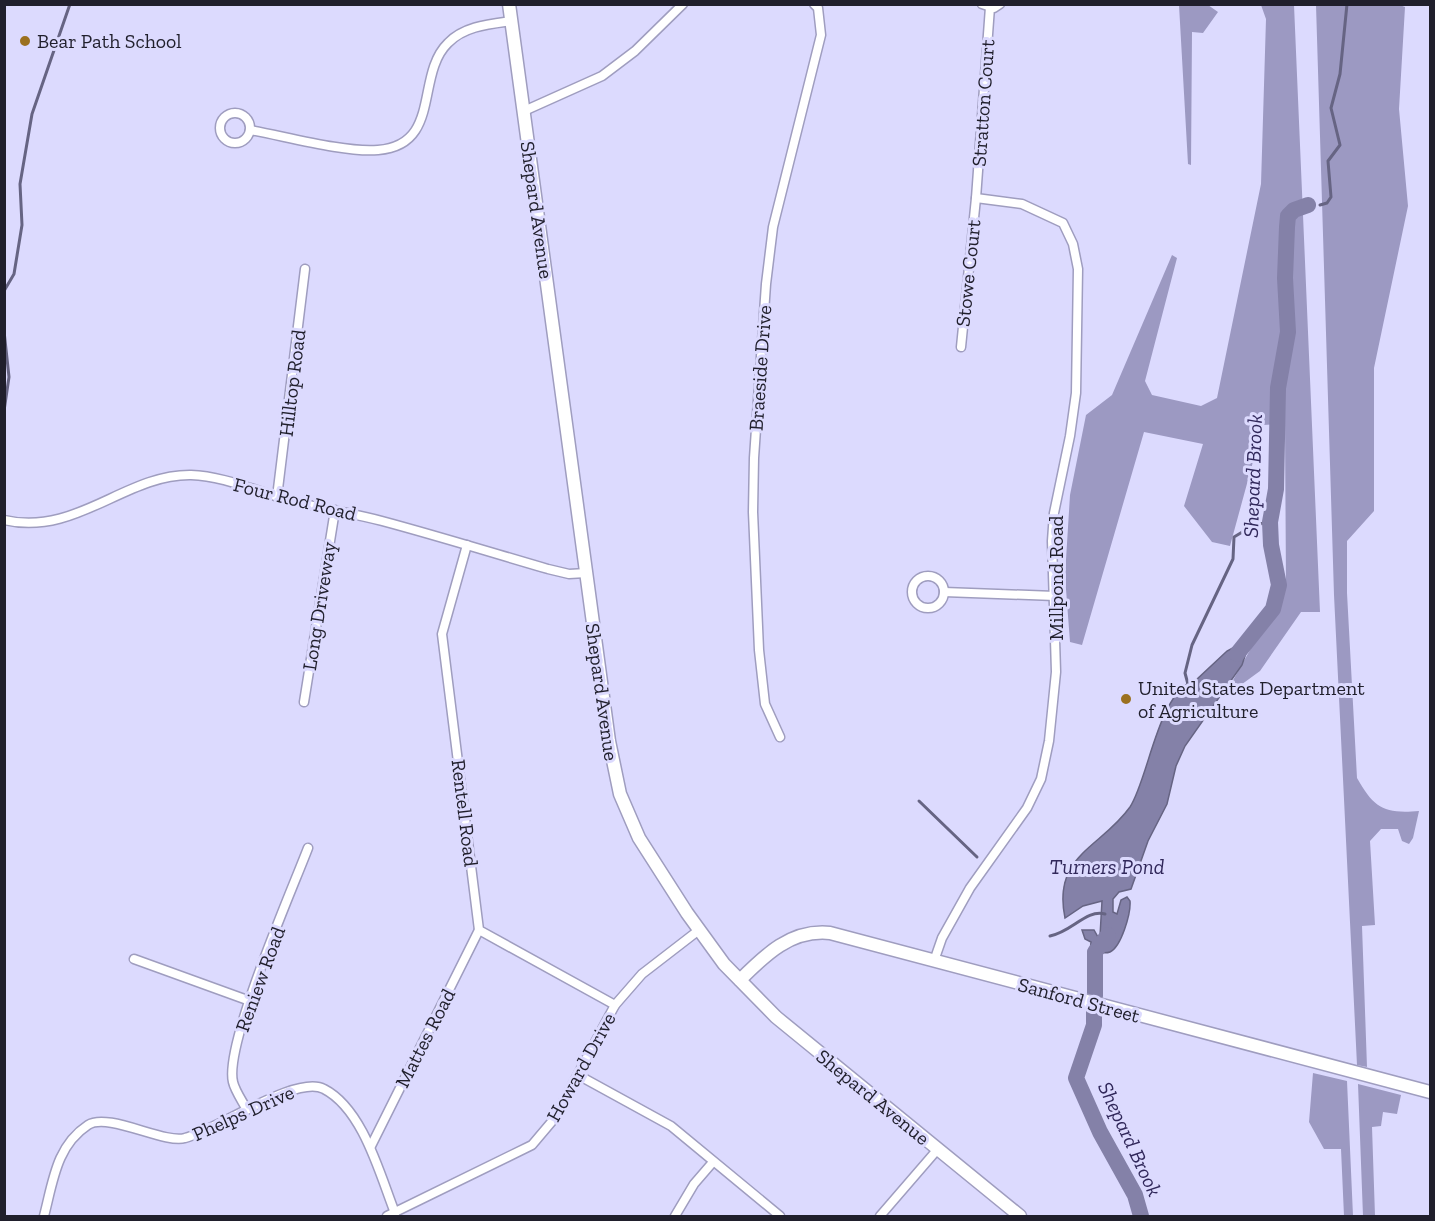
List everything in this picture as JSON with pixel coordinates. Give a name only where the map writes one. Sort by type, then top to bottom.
[{"type":"main road","name":"Shepard Avenue","points":[[509,4],[609,741],[620,794],[639,838],[699,930],[740,980],[776,1017],[1020,1216]]},
{"type":"main road","name":"Sanford Street","points":[[740,980],[782,943],[807,933],[830,933],[1431,1092]]},
{"type":"street","points":[[524,111],[602,76],[635,51],[682,4]]},
{"type":"street","name":"Braeside Drive","points":[[780,737],[765,704],[759,650],[753,512],[754,458],[766,284],[773,227],[821,35],[818,8],[814,4]]},
{"type":"street","name":"Stratton Court","points":[[976,198],[986,6],[1000,4]]},
{"type":"street","points":[[250,130],[364,150],[393,147],[418,128],[425,112],[430,74],[448,42],[481,25],[512,21]]},
{"type":"street","name":"Stowe Court","points":[[961,347],[976,198]]},
{"type":"street","name":"Millpond Road","points":[[934,961],[942,939],[970,888],[1027,808],[1041,779],[1056,672],[1052,541],[1054,513],[1070,436],[1076,393],[1078,269],[1073,244],[1063,223],[1022,204],[976,198]]},
{"type":"street","name":"Hilltop Road","points":[[277,497],[305,268]]},
{"type":"street","name":"Four Rod Road","points":[[4,520],[32,524],[63,519],[149,484],[182,476],[205,476],[569,574],[586,573]]},
{"type":"street","name":"Long Driveway","points":[[304,702],[335,510]]},
{"type":"street","name":"Rentell Road","points":[[466,545],[442,633],[480,930]]},
{"type":"street","points":[[944,592],[1055,596]]},
{"type":"street","name":"Reniew Road","points":[[247,1110],[233,1082],[233,1053],[250,1001],[308,848]]},
{"type":"street","points":[[480,930],[615,1005]]},
{"type":"street","name":"Mattes Road","points":[[371,1146],[480,930]]},
{"type":"street","name":"Howard Drive","points":[[391,1215],[532,1145],[554,1119],[615,1005],[642,974],[699,930]]},
{"type":"street","points":[[134,959],[250,1001]]},
{"type":"street","points":[[578,1075],[671,1126],[780,1216]]},
{"type":"street","name":"Phelps Drive","points":[[44,1216],[59,1156],[71,1137],[91,1123],[111,1124],[184,1139],[298,1087],[323,1087],[340,1101],[371,1146],[391,1215]]},
{"type":"street","points":[[880,1216],[937,1150]]},
{"type":"street","points":[[675,1216],[694,1184],[713,1162]]},
{"type":"shaded area","points":[[1397,4],[1405,7],[1399,109],[1408,206],[1374,368],[1374,511],[1347,541],[1347,593],[1357,778],[1369,796],[1381,807],[1397,811],[1419,811],[1413,838],[1409,844],[1402,841],[1398,829],[1381,829],[1370,841],[1375,925],[1362,926],[1367,1067],[1357,1065],[1334,595],[1316,5]]},
{"type":"shaded area","points":[[1179,5],[1208,5],[1218,12],[1203,33],[1192,32],[1191,165],[1188,164]]},
{"type":"shaded area","points":[[1261,5],[1294,5],[1320,612],[1301,612],[1260,671],[1223,698],[1286,586],[1285,424],[1263,425],[1230,546],[1212,542],[1184,506],[1203,444],[1144,432],[1082,645],[1070,642],[1065,576],[1070,495],[1086,415],[1112,395],[1172,255],[1177,258],[1145,381],[1152,395],[1201,406],[1217,398],[1261,184],[1266,19]]},
{"type":"shaded area","points":[[1313,1073],[1347,1081],[1353,1216],[1344,1216],[1341,1149],[1324,1149],[1309,1122]]},
{"type":"shaded area","points":[[1358,1084],[1401,1095],[1397,1114],[1383,1112],[1381,1126],[1372,1127],[1375,1216],[1363,1216]]},
{"type":"water","name":"Turners Pond","points":[[1251,638],[1242,665],[1185,746],[1176,766],[1167,804],[1148,841],[1131,889],[1119,892],[1113,899],[1113,912],[1117,914],[1121,900],[1127,897],[1130,901],[1127,922],[1118,944],[1110,952],[1090,952],[1091,942],[1085,939],[1082,930],[1094,930],[1098,937],[1100,936],[1102,901],[1083,906],[1065,918],[1063,897],[1066,880],[1072,866],[1130,807],[1137,794],[1163,717],[1172,700],[1183,687],[1196,680],[1227,651]]},
{"type":"waterway","points":[[4,291],[14,274],[22,225],[20,184],[32,114],[70,4]]},
{"type":"waterway","name":"Shepard Brook","points":[[1320,205],[1327,203],[1331,197],[1328,161],[1340,145],[1331,108],[1340,74],[1347,4]]},
{"type":"waterway","name":"Shepard Brook","points":[[1237,654],[1273,609],[1279,585],[1271,545],[1270,522],[1276,489],[1278,388],[1288,332],[1285,278],[1287,227],[1288,216],[1294,210],[1308,205]]},
{"type":"waterway","points":[[4,331],[9,377],[4,411]]},
{"type":"waterway","points":[[1189,688],[1185,673],[1192,645],[1233,559],[1234,537],[1254,525],[1270,522]]},
{"type":"waterway","points":[[919,801],[977,857]]},
{"type":"waterway","points":[[1050,936],[1058,934],[1091,915],[1105,914]]},
{"type":"waterway","name":"Shepard Brook","points":[[1095,996],[1095,952],[1108,935]]},
{"type":"waterway","name":"Shepard Brook","points":[[1094,1011],[1094,1025],[1076,1078],[1100,1132],[1135,1195],[1141,1216]]},
{"type":"place","name":"Bear Path School","points":[[25,41]]},
{"type":"place","name":"United States Department of Agriculture","points":[[1126,699]]}]
